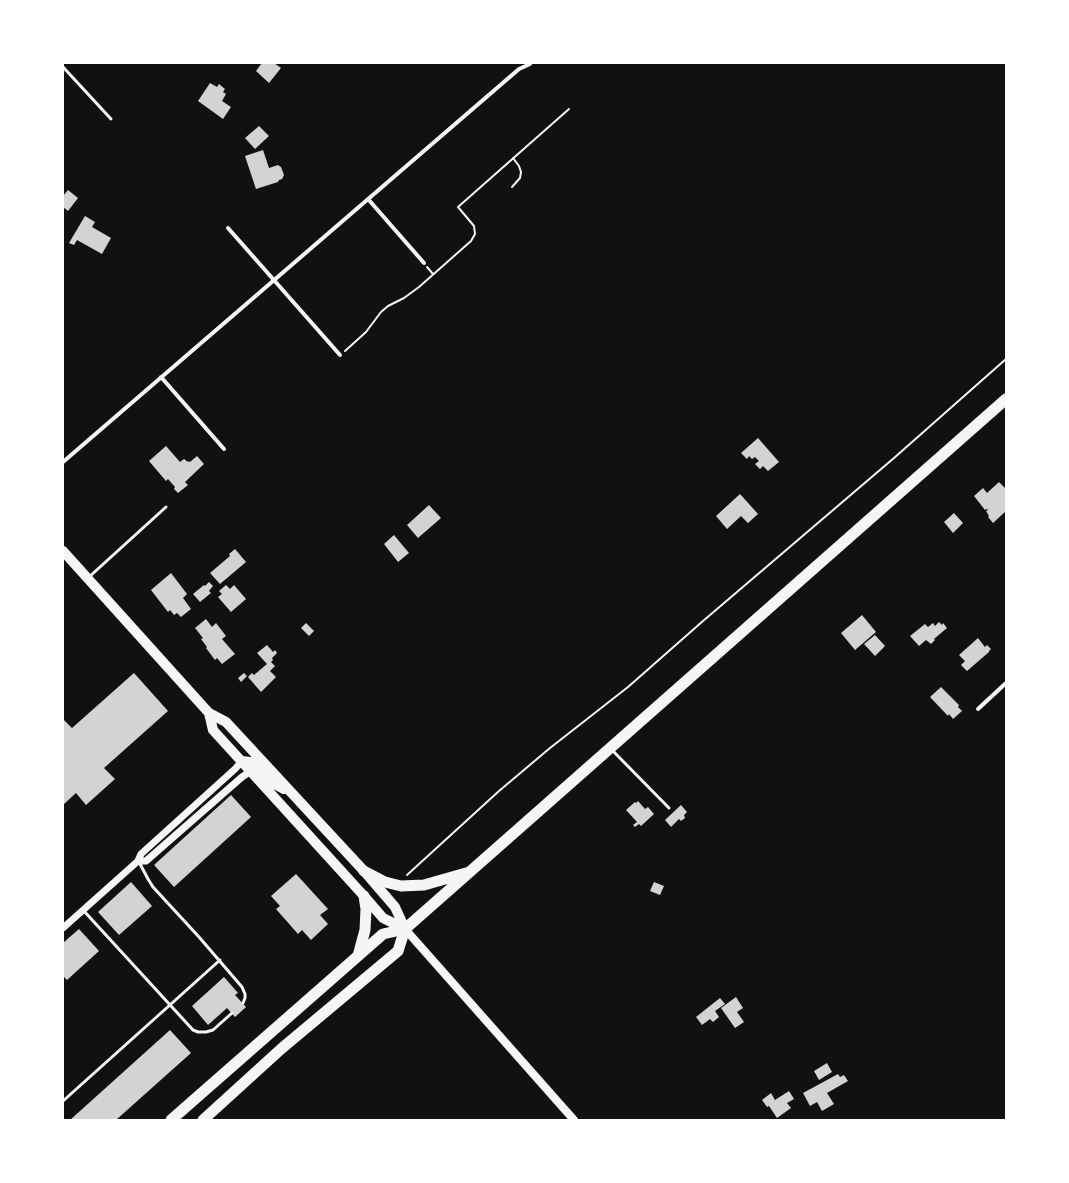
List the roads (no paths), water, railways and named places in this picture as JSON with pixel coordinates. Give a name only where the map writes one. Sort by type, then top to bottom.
[{"type":"highway","points":[[171,1120],[383,934],[405,929],[1006,399]]},
{"type":"highway","points":[[364,871],[385,882],[401,886],[424,885],[469,872]]},
{"type":"highway","points":[[358,956],[365,930],[366,909],[364,896]]},
{"type":"highway","points":[[203,1120],[281,1049],[398,951],[405,929]]},
{"type":"main road","points":[[63,552],[209,714],[226,722],[364,871],[396,907],[405,929],[574,1120]]},
{"type":"main road","points":[[209,714],[213,730],[383,918],[405,929]]},
{"type":"main road","points":[[242,761],[253,763],[271,782],[291,792]]},
{"type":"street","points":[[63,462],[518,68],[530,64]]},
{"type":"street","points":[[368,199],[424,263]]},
{"type":"street","points":[[228,228],[340,355]]},
{"type":"street","points":[[161,377],[224,449]]},
{"type":"street","points":[[978,709],[1006,683]]},
{"type":"street","points":[[63,928],[138,861],[141,854],[242,761]]},
{"type":"street","points":[[138,861],[146,860],[242,777],[251,771]]},
{"type":"lane","points":[[63,67],[111,119]]},
{"type":"lane","points":[[87,578],[166,507]]},
{"type":"lane","points":[[610,748],[669,808]]},
{"type":"lane","points":[[138,861],[153,887],[220,960],[242,987],[245,994],[245,998],[242,1003]]},
{"type":"lane","points":[[83,910],[193,1030],[198,1032],[212,1030],[232,1013]]},
{"type":"lane","points":[[63,1101],[220,960]]}]
